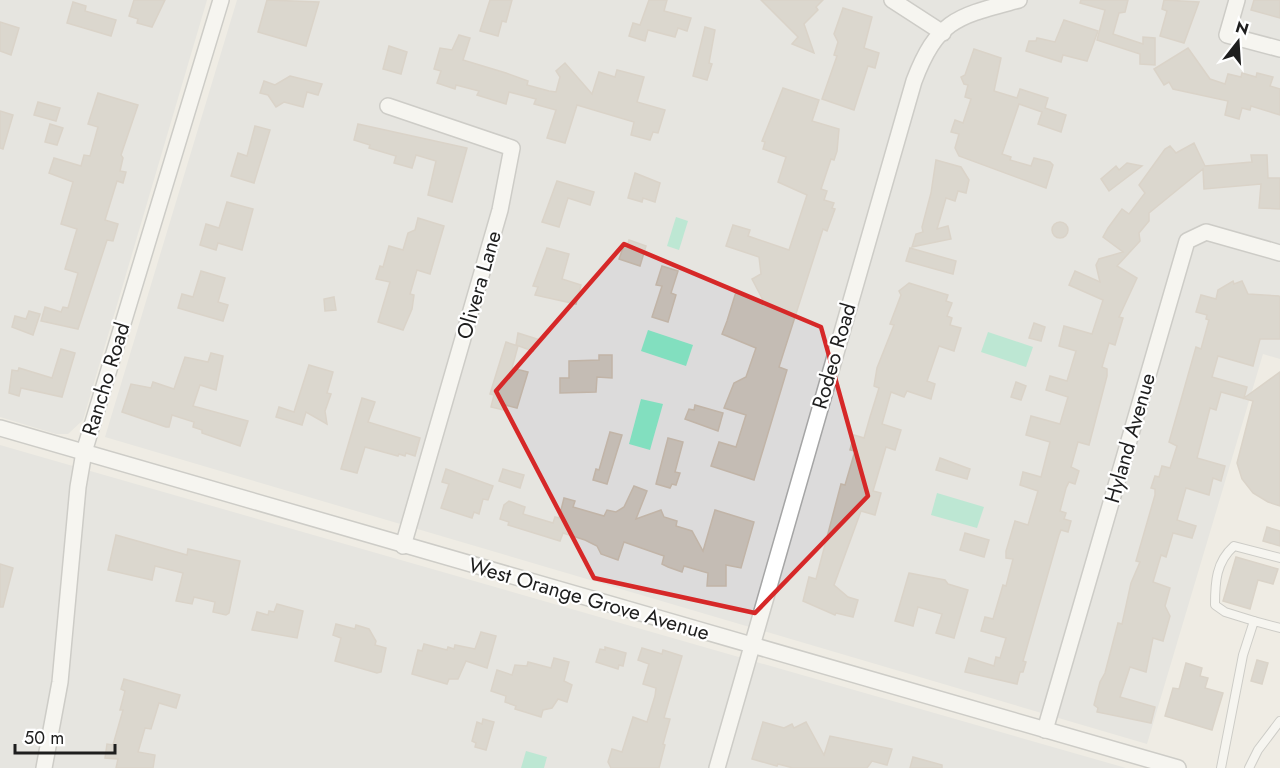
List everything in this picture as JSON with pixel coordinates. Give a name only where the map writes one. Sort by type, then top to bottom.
[{"type":"street","name":"Rancho Road","points":[[44,768],[60,682],[78,487],[84,452],[220,0]]},
{"type":"street","points":[[892,0],[943,33]]},
{"type":"street","name":"Rodeo Road","points":[[717,768],[750,645],[914,81],[926,50],[956,18],[1019,0]]},
{"type":"street","points":[[1237,0],[1227,35],[1280,49]]},
{"type":"street","name":"Olivera Lane","points":[[388,106],[512,148],[500,210],[404,546]]},
{"type":"street","name":"Hyland Avenue","points":[[1045,730],[1187,241],[1206,232],[1280,254]]},
{"type":"street","name":"West Orange Grove Avenue","points":[[0,428],[1178,768]]},
{"type":"lane","points":[[1280,558],[1234,546],[1223,556],[1215,583],[1215,605],[1225,612],[1280,628]]},
{"type":"lane","points":[[1221,768],[1243,655],[1254,621]]},
{"type":"lane","points":[[1250,768],[1258,750],[1280,721]]},
{"type":"highlighted area","points":[[624,244],[821,327],[868,496],[755,613],[594,578],[496,391]]},
{"type":"shaded area","points":[[0,0],[207,0],[83,420],[68,434],[56,434],[0,417]]},
{"type":"shaded area","points":[[237,0],[1280,0],[1280,359],[1263,354],[1147,744],[105,437]]},
{"type":"shaded area","points":[[0,445],[45,458],[1126,768],[0,768]]},
{"type":"green space","points":[[676,217],[688,221],[679,250],[667,246]]},
{"type":"green space","points":[[648,330],[693,345],[686,366],[641,351]]},
{"type":"green space","points":[[988,332],[1033,347],[1026,367],[981,352]]},
{"type":"green space","points":[[641,399],[663,404],[650,450],[629,444]]},
{"type":"green space","points":[[937,493],[984,507],[977,528],[931,515]]},
{"type":"green space","points":[[526,751],[547,757],[544,768],[521,768]]},
{"type":"building","points":[[134,0],[165,0],[152,27],[137,23],[138,19],[129,16]]},
{"type":"building","points":[[267,0],[319,2],[306,46],[258,32]]},
{"type":"building","points":[[490,0],[512,0],[506,22],[502,21],[498,36],[480,31]]},
{"type":"building","points":[[649,0],[667,0],[664,11],[691,18],[687,31],[678,28],[675,37],[648,30],[645,41],[629,36],[633,23],[640,25]]},
{"type":"building","points":[[761,0],[823,0],[816,7],[818,10],[804,24],[814,53],[792,44],[798,37]]},
{"type":"building","points":[[1081,0],[1128,0],[1125,12],[1119,13],[1113,34],[1143,44],[1143,37],[1155,38],[1155,65],[1140,64],[1140,54],[1097,40],[1105,10],[1080,3]]},
{"type":"building","points":[[1164,0],[1199,2],[1184,43],[1160,36],[1167,11],[1162,9]]},
{"type":"building","points":[[1254,0],[1280,0],[1280,18],[1251,10]]},
{"type":"building","points":[[73,2],[86,6],[85,11],[116,20],[111,36],[67,23]]},
{"type":"building","points":[[843,8],[872,17],[864,48],[879,53],[875,68],[868,66],[854,110],[822,99],[837,56],[834,55],[838,42],[834,34]]},
{"type":"building","points":[[1064,20],[1098,31],[1087,61],[1063,55],[1061,62],[1026,51],[1029,41],[1036,41],[1037,38],[1055,42]]},
{"type":"building","points":[[0,22],[19,28],[11,55],[0,51]]},
{"type":"building","points":[[705,27],[715,30],[709,63],[712,64],[707,80],[693,76]]},
{"type":"building","points":[[459,35],[470,38],[463,60],[506,73],[528,81],[527,85],[549,91],[556,92],[560,77],[556,71],[565,63],[592,94],[599,72],[615,77],[617,70],[644,77],[637,102],[665,110],[658,133],[653,132],[650,140],[631,135],[634,122],[577,105],[565,143],[547,138],[556,110],[534,104],[536,99],[509,92],[506,104],[477,95],[479,91],[456,85],[455,89],[437,83],[441,71],[434,69],[440,48],[452,50]]},
{"type":"building","points":[[389,46],[407,52],[401,74],[383,69]]},
{"type":"building","points":[[1188,48],[1210,79],[1225,84],[1228,74],[1241,77],[1242,73],[1256,77],[1257,73],[1273,77],[1270,86],[1280,89],[1280,115],[1251,106],[1250,110],[1242,108],[1239,119],[1225,115],[1228,101],[1173,89],[1169,82],[1164,85],[1154,69]]},
{"type":"building","points":[[974,49],[1001,58],[994,91],[1017,98],[1020,89],[1048,98],[1045,108],[1066,115],[1061,132],[1038,124],[1042,112],[1019,104],[1002,154],[1011,157],[1010,160],[1031,166],[1034,158],[1050,162],[1053,165],[1046,188],[959,156],[955,148],[959,134],[951,132],[955,120],[963,123],[971,99],[965,97],[968,85],[964,84],[961,77],[965,75]]},
{"type":"building","points":[[290,76],[322,84],[318,95],[307,92],[303,107],[284,102],[276,107],[268,95],[260,93],[264,81],[275,85]]},
{"type":"building","points":[[783,88],[819,100],[812,121],[839,129],[837,151],[834,160],[831,159],[821,189],[827,191],[824,200],[834,203],[832,208],[835,209],[827,231],[823,229],[779,367],[787,370],[754,480],[711,466],[719,442],[736,447],[746,415],[724,408],[734,383],[746,377],[756,348],[722,334],[736,292],[764,302],[752,279],[761,274],[759,257],[726,246],[733,225],[750,230],[748,236],[789,250],[807,195],[778,182],[786,157],[763,149],[765,142],[762,141]]},
{"type":"building","points":[[98,93],[138,105],[121,155],[123,158],[120,171],[126,172],[123,183],[117,181],[105,220],[118,224],[113,241],[107,240],[78,329],[41,321],[45,307],[61,312],[63,307],[68,308],[78,273],[65,269],[77,229],[61,224],[73,182],[49,173],[54,158],[81,166],[84,155],[90,156],[98,127],[88,124]]},
{"type":"building","points":[[38,102],[60,108],[56,121],[34,115]]},
{"type":"building","points":[[0,111],[13,115],[3,149],[0,148]]},
{"type":"building","points":[[50,124],[63,128],[57,145],[45,142]]},
{"type":"building","points":[[358,124],[467,148],[452,202],[428,195],[436,161],[416,155],[412,168],[394,163],[396,156],[369,148],[370,145],[354,140]]},
{"type":"building","points":[[255,126],[270,130],[254,183],[231,176],[238,153],[247,156]]},
{"type":"building","points":[[1194,143],[1205,166],[1252,162],[1251,155],[1267,155],[1268,178],[1280,178],[1280,209],[1259,208],[1261,184],[1204,189],[1203,169],[1149,213],[1149,221],[1139,233],[1140,241],[1117,266],[1137,278],[1119,317],[1123,318],[1115,345],[1109,343],[1102,367],[1107,369],[1107,376],[1089,445],[1078,442],[1071,467],[1079,471],[1075,484],[1069,482],[1066,488],[1060,511],[1066,513],[1064,519],[1071,521],[1068,532],[1061,530],[1059,535],[1023,661],[1026,662],[1023,672],[1020,672],[1017,684],[965,672],[969,658],[994,666],[996,657],[1000,658],[1006,638],[981,631],[985,617],[993,619],[1003,585],[1006,586],[1013,559],[1006,558],[1006,551],[1015,521],[1028,525],[1038,491],[1020,485],[1023,472],[1041,477],[1050,442],[1026,435],[1031,416],[1060,424],[1068,397],[1046,390],[1050,376],[1067,381],[1076,351],[1059,346],[1064,326],[1092,334],[1103,300],[1069,285],[1075,271],[1100,282],[1096,265],[1099,259],[1123,252],[1103,237],[1108,228],[1122,209],[1129,214],[1145,193],[1139,185],[1165,149],[1170,146],[1176,153]]},
{"type":"building","points":[[936,160],[961,167],[969,180],[966,193],[958,191],[955,201],[946,198],[937,229],[948,226],[951,239],[912,247],[916,234],[923,232],[922,227],[931,193]]},
{"type":"building","points":[[1127,163],[1142,166],[1109,191],[1101,179],[1116,166],[1119,170]]},
{"type":"building","points":[[635,173],[660,183],[655,202],[643,198],[642,202],[628,198]]},
{"type":"building","points":[[557,181],[594,192],[590,205],[568,198],[559,227],[542,222]]},
{"type":"building","points":[[227,202],[253,209],[242,250],[218,243],[216,250],[200,245],[206,224],[219,228]]},
{"type":"building","points":[[418,218],[444,226],[430,274],[417,270],[410,294],[414,295],[412,309],[403,330],[378,322],[390,282],[376,279],[380,266],[383,267],[389,246],[403,250],[408,233],[415,230]]},
{"type":"building","points":[[1057,222],[1063,222],[1068,230],[1066,236],[1057,238],[1052,233],[1052,227]]},
{"type":"building","points":[[629,240],[646,246],[640,266],[619,259],[624,245],[627,246]]},
{"type":"building","points":[[547,248],[569,254],[562,279],[581,285],[576,304],[535,295],[538,287],[533,286]]},
{"type":"building","points":[[910,248],[956,261],[953,274],[906,261]]},
{"type":"building","points":[[662,266],[678,271],[671,293],[676,295],[668,322],[652,317],[662,286],[656,285]]},
{"type":"building","points":[[201,271],[225,278],[218,302],[228,305],[223,321],[178,308],[182,294],[193,297]]},
{"type":"building","points":[[1233,281],[1234,284],[1242,281],[1248,294],[1279,296],[1280,298],[1280,339],[1260,339],[1253,366],[1218,356],[1212,377],[1247,387],[1244,398],[1280,372],[1280,506],[1253,493],[1242,479],[1237,463],[1253,401],[1221,392],[1216,410],[1210,408],[1197,458],[1225,466],[1221,481],[1213,478],[1209,495],[1186,488],[1177,520],[1196,526],[1192,538],[1173,533],[1166,557],[1161,555],[1153,582],[1170,588],[1165,606],[1170,616],[1163,641],[1153,638],[1146,672],[1130,667],[1120,697],[1155,707],[1151,723],[1097,712],[1098,708],[1094,705],[1100,682],[1105,673],[1118,623],[1122,624],[1131,583],[1140,562],[1136,561],[1155,495],[1155,489],[1151,488],[1155,476],[1159,477],[1162,466],[1170,468],[1177,446],[1169,442],[1196,347],[1201,349],[1209,320],[1206,319],[1207,315],[1196,312],[1201,295],[1216,299],[1218,290]]},
{"type":"building","points":[[909,283],[948,295],[946,301],[952,303],[947,316],[952,318],[950,325],[961,328],[954,351],[939,346],[927,381],[935,384],[931,399],[907,391],[904,397],[891,392],[882,424],[901,430],[895,450],[886,447],[873,491],[881,493],[875,515],[861,511],[834,585],[848,597],[858,600],[853,617],[836,613],[835,615],[803,601],[809,577],[816,579],[841,484],[845,485],[855,451],[850,450],[854,435],[864,438],[879,388],[874,386],[877,368],[894,325],[890,324],[901,295],[899,291]]},
{"type":"building","points":[[334,297],[336,310],[325,311],[324,299]]},
{"type":"building","points":[[29,311],[40,314],[33,335],[12,327],[15,316],[26,319]]},
{"type":"building","points":[[1034,323],[1045,327],[1041,341],[1029,338]]},
{"type":"building","points":[[518,333],[540,340],[533,351],[516,345]]},
{"type":"building","points":[[506,342],[518,346],[512,368],[528,372],[517,408],[505,405],[504,410],[491,407],[494,395],[490,394]]},
{"type":"building","points":[[61,349],[75,353],[62,397],[21,388],[19,396],[9,393],[12,370],[18,371],[19,368],[52,378]]},
{"type":"building","points":[[211,353],[223,356],[216,390],[200,385],[193,406],[248,421],[240,446],[202,433],[202,430],[193,427],[194,422],[172,415],[169,427],[166,427],[122,412],[131,384],[151,388],[153,382],[174,389],[185,357],[208,362]]},
{"type":"building","points":[[599,355],[612,355],[612,378],[597,377],[596,392],[560,393],[560,378],[569,378],[569,361],[599,360]]},
{"type":"building","points":[[309,365],[333,372],[327,393],[331,394],[325,411],[327,424],[306,412],[302,425],[276,417],[279,407],[294,412]]},
{"type":"building","points":[[1016,382],[1026,386],[1021,400],[1011,397]]},
{"type":"building","points":[[362,398],[375,402],[368,422],[420,438],[415,456],[406,453],[405,456],[399,454],[398,456],[365,447],[357,473],[341,469]]},
{"type":"building","points":[[695,405],[723,413],[718,431],[685,419],[689,409],[694,410]]},
{"type":"building","points":[[610,432],[622,435],[607,484],[593,480],[596,469],[599,470]]},
{"type":"building","points":[[668,438],[683,442],[675,472],[680,473],[676,485],[672,484],[670,488],[656,484]]},
{"type":"building","points":[[940,458],[970,469],[967,479],[936,470]]},
{"type":"building","points":[[446,469],[493,486],[488,500],[483,499],[479,514],[474,512],[472,518],[441,508],[449,484],[442,482]]},
{"type":"building","points":[[503,469],[524,475],[520,488],[499,481]]},
{"type":"building","points":[[634,486],[647,491],[636,519],[661,510],[664,517],[677,521],[676,526],[692,531],[703,551],[715,510],[754,522],[741,568],[726,565],[726,586],[707,586],[708,573],[684,566],[682,572],[668,567],[662,564],[664,556],[624,542],[618,560],[601,554],[597,546],[585,540],[563,533],[560,541],[508,525],[509,522],[500,519],[504,505],[509,501],[525,507],[523,514],[553,523],[555,517],[559,518],[564,498],[575,501],[573,507],[604,516],[607,510],[616,512],[624,507]]},
{"type":"building","points":[[1267,527],[1280,531],[1280,546],[1263,541]]},
{"type":"building","points":[[965,533],[989,540],[984,557],[960,550]]},
{"type":"building","points":[[116,535],[187,555],[188,549],[240,561],[229,613],[226,615],[213,612],[215,602],[194,597],[192,604],[176,601],[183,573],[155,566],[152,580],[108,570]]},
{"type":"building","points":[[1236,557],[1278,569],[1273,584],[1258,580],[1250,609],[1223,601]]},
{"type":"building","points":[[0,564],[13,568],[3,607],[0,607]]},
{"type":"building","points":[[909,573],[945,580],[948,584],[968,590],[954,638],[936,633],[942,614],[918,607],[913,626],[895,621]]},
{"type":"building","points":[[277,604],[303,611],[297,638],[252,630],[257,612],[268,615],[269,611],[274,612]]},
{"type":"building","points":[[336,624],[355,629],[356,625],[369,629],[376,641],[375,645],[386,648],[381,672],[377,673],[335,661],[341,638],[333,635]]},
{"type":"building","points":[[481,632],[496,636],[487,668],[466,661],[458,679],[449,679],[447,684],[412,674],[418,650],[422,651],[424,644],[447,650],[448,647],[454,649],[455,645],[475,649]]},
{"type":"building","points":[[605,647],[626,653],[623,666],[619,665],[618,669],[596,662],[600,649],[605,650]]},
{"type":"building","points":[[642,648],[662,654],[663,650],[682,656],[664,718],[670,719],[663,744],[665,745],[659,768],[611,768],[608,762],[612,749],[622,752],[633,717],[647,722],[655,696],[656,688],[643,684],[649,664],[638,660]]},
{"type":"building","points":[[554,658],[569,662],[564,681],[572,685],[567,702],[558,699],[552,708],[543,710],[541,717],[515,709],[516,706],[505,702],[506,696],[491,691],[497,670],[512,675],[515,665],[527,666],[528,662],[551,668]]},
{"type":"building","points":[[1257,660],[1268,663],[1262,684],[1251,681]]},
{"type":"building","points":[[1186,663],[1202,668],[1200,676],[1208,678],[1205,688],[1223,693],[1212,730],[1165,716],[1173,688],[1179,689]]},
{"type":"building","points":[[124,679],[180,695],[176,708],[159,703],[151,729],[145,728],[138,752],[155,755],[153,768],[116,768],[118,759],[105,758],[107,744],[113,745],[123,710],[120,710],[125,691],[121,689]]},
{"type":"building","points":[[483,719],[494,722],[486,750],[475,747],[476,743],[472,741],[477,722],[482,724]]},
{"type":"building","points":[[763,722],[784,728],[792,724],[794,728],[806,722],[824,755],[830,736],[892,749],[887,765],[872,761],[867,768],[793,768],[778,764],[777,766],[752,759]]},
{"type":"building","points":[[913,757],[942,765],[942,768],[910,768]]}]
